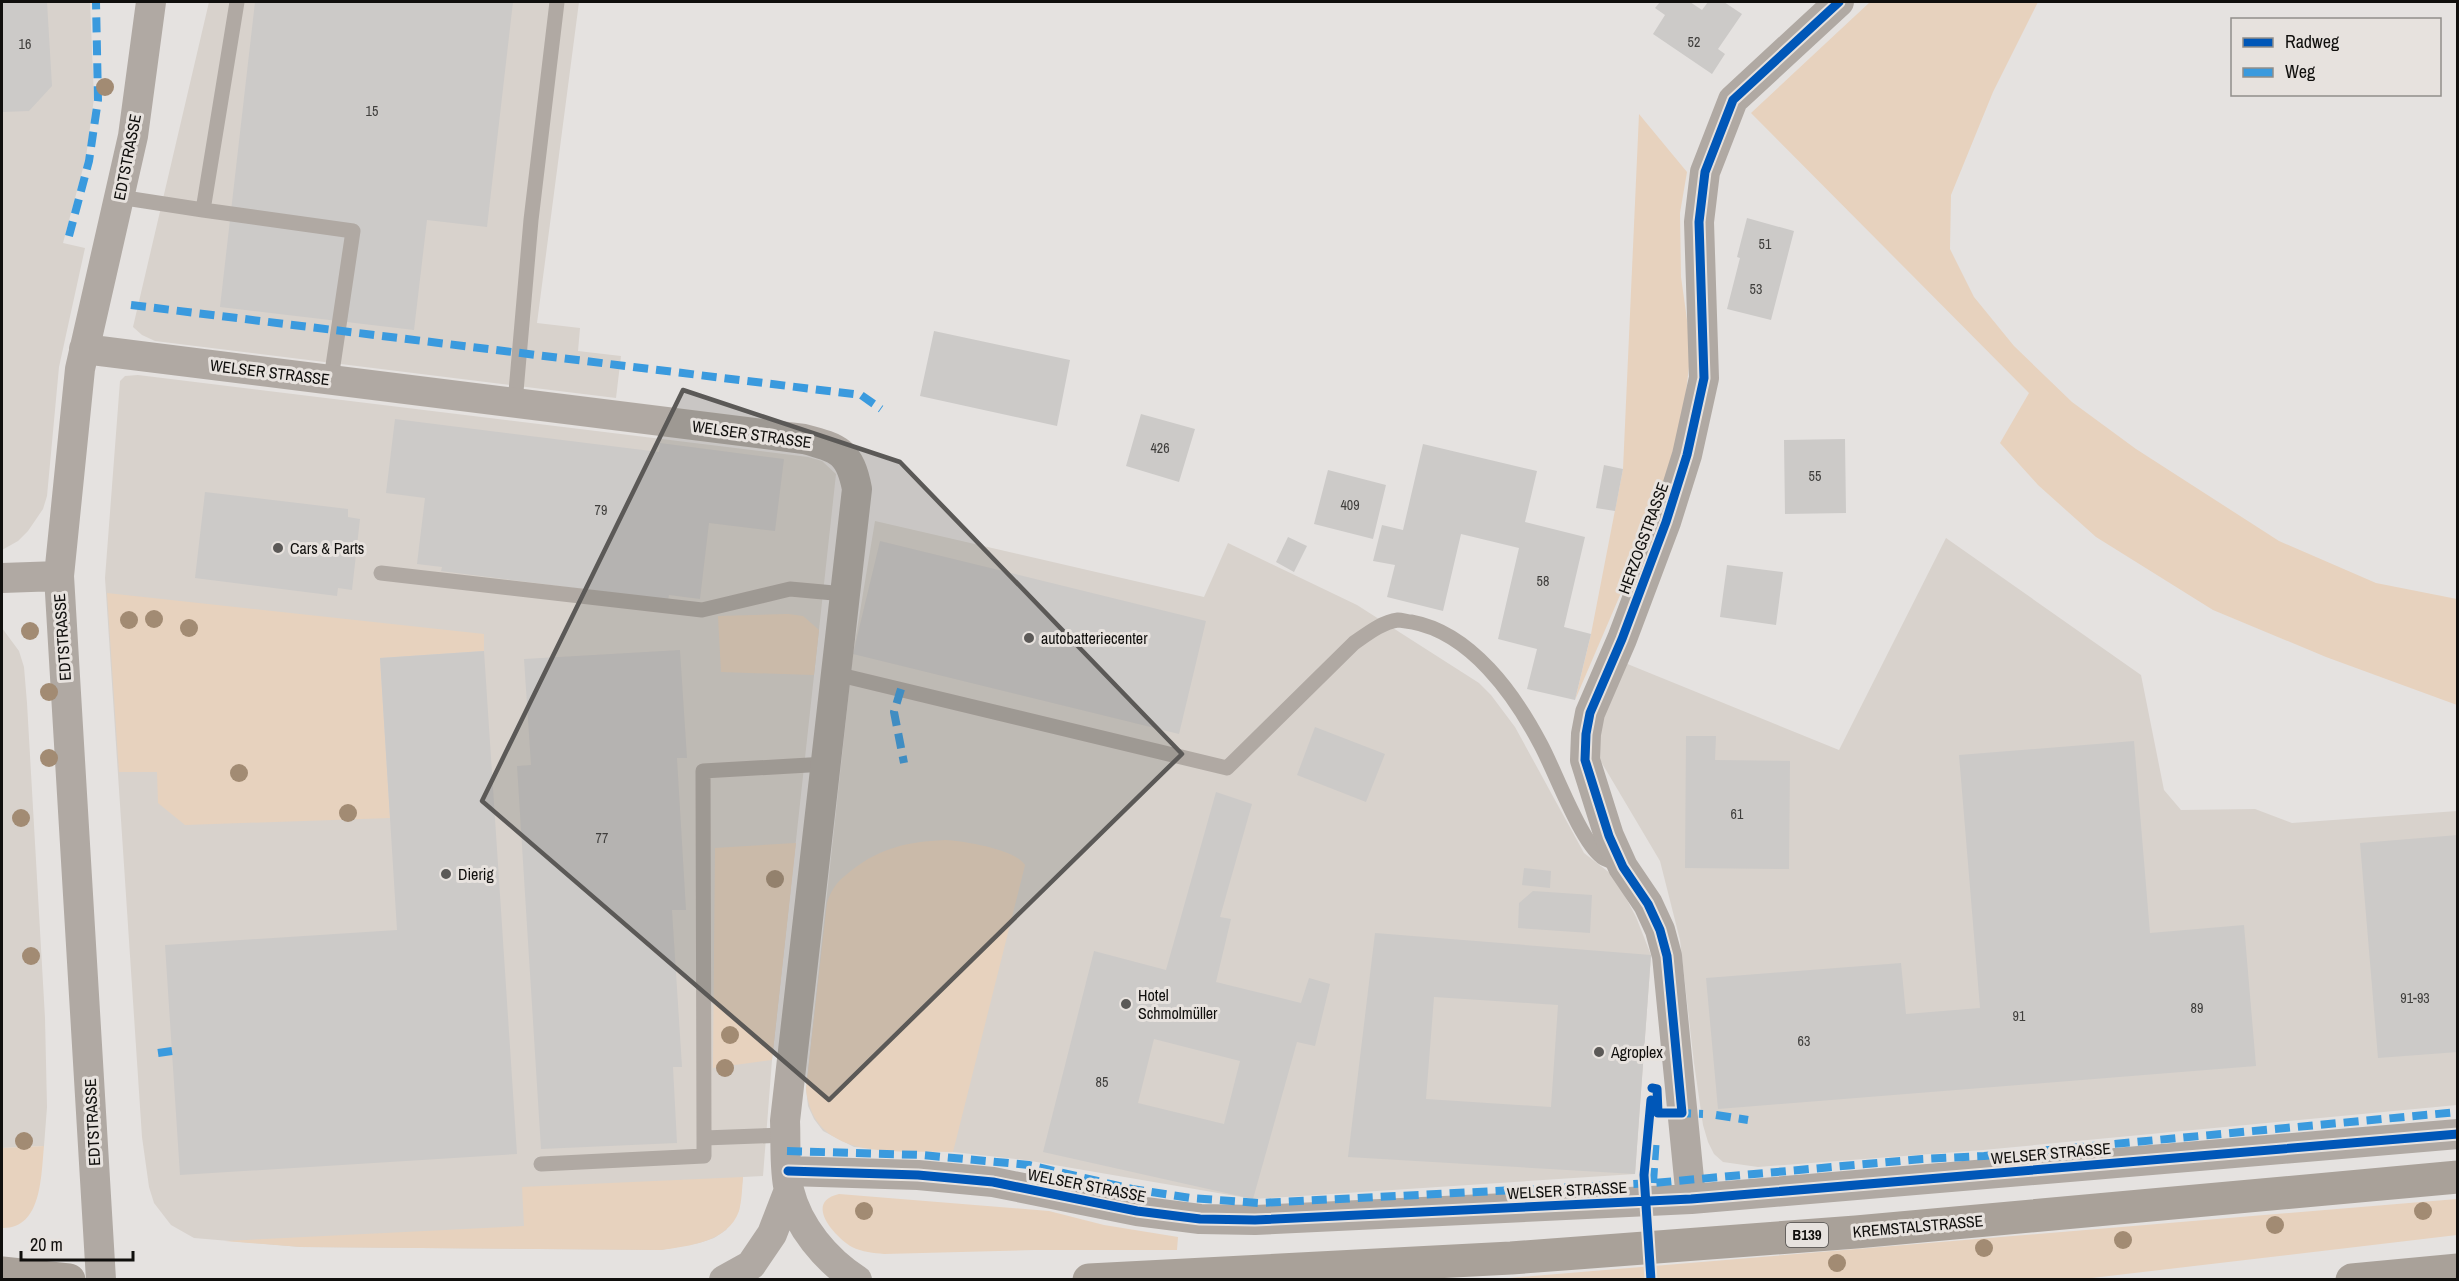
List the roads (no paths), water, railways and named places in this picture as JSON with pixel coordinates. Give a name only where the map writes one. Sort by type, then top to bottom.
[{"type":"main road","name":"KREMSTALSTRASSE","points":[[1089,1280],[1523,1257],[1856,1232],[2457,1177]]},
{"type":"main road","points":[[2352,1280],[2457,1270]]},
{"type":"main road","points":[[2,1273],[69,1280]]},
{"type":"street","name":"EDTSTRASSE","points":[[101,1280],[59,576],[80,369],[133,136],[152,2]]},
{"type":"street","name":"HERZOGSTRASSE","points":[[1690,1199],[1666,956],[1660,930],[1648,904],[1623,867],[1609,836],[1586,760],[1586,734],[1590,712],[1622,639],[1666,522],[1688,455],[1704,378],[1699,222],[1705,172],[1733,100],[1839,2]]},
{"type":"street","name":"WELSER STRASSE","points":[[84,349],[804,439],[828,445],[844,456],[853,468],[857,489],[785,1121],[788,1180],[808,1235],[839,1268],[857,1280]]},
{"type":"street","points":[[2,578],[59,576]]},
{"type":"street","name":"WELSER STRASSE","points":[[788,1180],[918,1175],[993,1182],[1137,1211],[1200,1219],[1255,1220],[1690,1199],[2457,1134]]},
{"type":"street","name":"WELSER STRASSE","points":[[724,1280],[751,1265],[772,1233],[788,1180]]},
{"type":"lane","points":[[203,210],[237,2]]},
{"type":"lane","points":[[515,403],[531,220],[557,2]]},
{"type":"lane","points":[[119,197],[353,231],[332,379]]},
{"type":"lane","points":[[381,573],[702,610],[790,589],[845,594]]},
{"type":"lane","points":[[836,674],[1227,768],[1354,643],[1378,627],[1399,620],[1426,625],[1450,636],[1496,678],[1519,708],[1541,744],[1588,841],[1602,857],[1623,867]]},
{"type":"lane","points":[[541,1164],[704,1156],[703,771],[826,764]]},
{"type":"lane","points":[[704,1138],[786,1135]]},
{"type":"place","name":"Cars & Parts","points":[[278,548]]},
{"type":"place","name":"autobatteriecenter","points":[[1029,638]]},
{"type":"place","name":"Dierig","points":[[446,874]]},
{"type":"place","name":"Hotel Schmolmüller","points":[[1126,1004]]},
{"type":"place","name":"Agroplex","points":[[1599,1052]]}]
